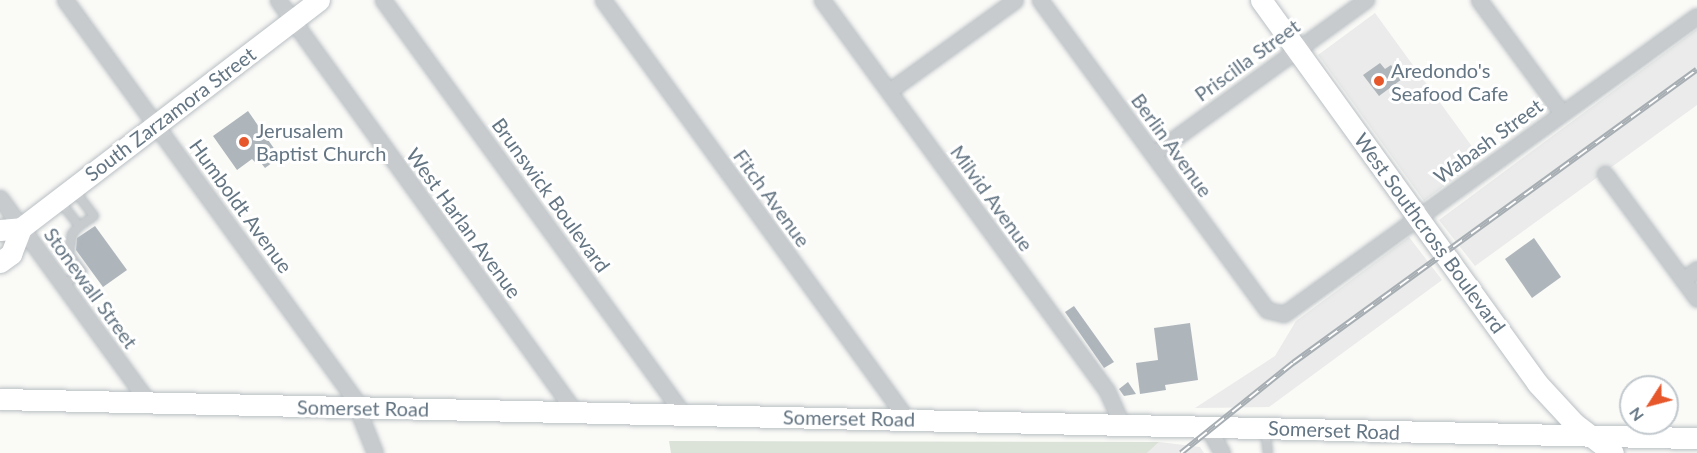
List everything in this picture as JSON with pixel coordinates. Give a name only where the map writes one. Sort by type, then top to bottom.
[{"type":"main road","name":"South Zarzamora Street","points":[[0,262],[11,254],[21,228],[319,0]]},
{"type":"main road","name":"West Southcross Boulevard","points":[[1261,0],[1538,382],[1589,436],[1613,453]]},
{"type":"main road","points":[[0,230],[21,228]]},
{"type":"main road","name":"Somerset Road","points":[[0,399],[1122,425],[1206,424],[1265,428],[1697,438]]},
{"type":"street","name":"Humboldt Avenue","points":[[65,0],[359,408],[375,453]]},
{"type":"street","name":"West Harlan Avenue","points":[[278,0],[575,412]]},
{"type":"street","name":"Brunswick Boulevard","points":[[383,0],[684,415]]},
{"type":"street","name":"Fitch Avenue","points":[[603,0],[907,420]]},
{"type":"street","name":"Milvid Avenue","points":[[822,0],[1107,391],[1122,425]]},
{"type":"street","points":[[889,91],[1015,0]]},
{"type":"street","name":"Berlin Avenue","points":[[1040,0],[1272,314]]},
{"type":"street","name":"Priscilla Street","points":[[1153,154],[1366,0]]},
{"type":"street","points":[[1479,0],[1562,113]]},
{"type":"street","name":"Wabash Street","points":[[1272,314],[1290,311],[1697,16]]},
{"type":"street","points":[[1605,174],[1697,299]]},
{"type":"street","name":"Stonewall Street","points":[[0,198],[148,402]]},
{"type":"street","points":[[1683,280],[1697,269]]},
{"type":"street","points":[[1206,424],[1222,453]]},
{"type":"lane","points":[[65,194],[80,226]]},
{"type":"lane","points":[[63,285],[82,272],[69,254],[72,234],[94,216],[65,194]]},
{"type":"lane","points":[[1265,428],[1268,453]]},
{"type":"shaded area","points":[[1375,13],[1481,159],[1424,201],[1318,55]]},
{"type":"shaded area","points":[[1697,29],[1697,105],[1475,266],[1439,220]]},
{"type":"shaded area","points":[[1409,237],[1442,280],[1269,407],[1195,408],[1275,356],[1296,321]]},
{"type":"shaded area","points":[[669,441],[1159,442],[1147,453],[671,453]]},
{"type":"shaded area","points":[[1159,442],[1200,447],[1204,453],[1147,453]]},
{"type":"building","points":[[1380,63],[1385,69],[1391,65],[1402,79],[1379,96],[1363,75]]},
{"type":"building","name":"Jerusalem Baptist Church","points":[[248,111],[280,157],[265,168],[258,159],[255,162],[252,159],[237,170],[213,136]]},
{"type":"building","points":[[95,226],[127,270],[103,287],[76,250],[77,238]]},
{"type":"building","points":[[1534,238],[1561,277],[1532,298],[1505,259]]},
{"type":"building","points":[[1074,306],[1114,362],[1104,368],[1065,312]]},
{"type":"building","points":[[1190,323],[1198,380],[1165,385],[1166,390],[1140,394],[1136,363],[1158,360],[1154,328]]},
{"type":"building","points":[[1128,382],[1136,394],[1124,396],[1119,389]]},
{"type":"railway","points":[[1181,453],[1293,363],[1697,70]]},
{"type":"place","name":"Aredondo's Seafood Cafe","points":[[1379,81]]},
{"type":"place","name":"Jerusalem Baptist Church","points":[[244,142]]}]
